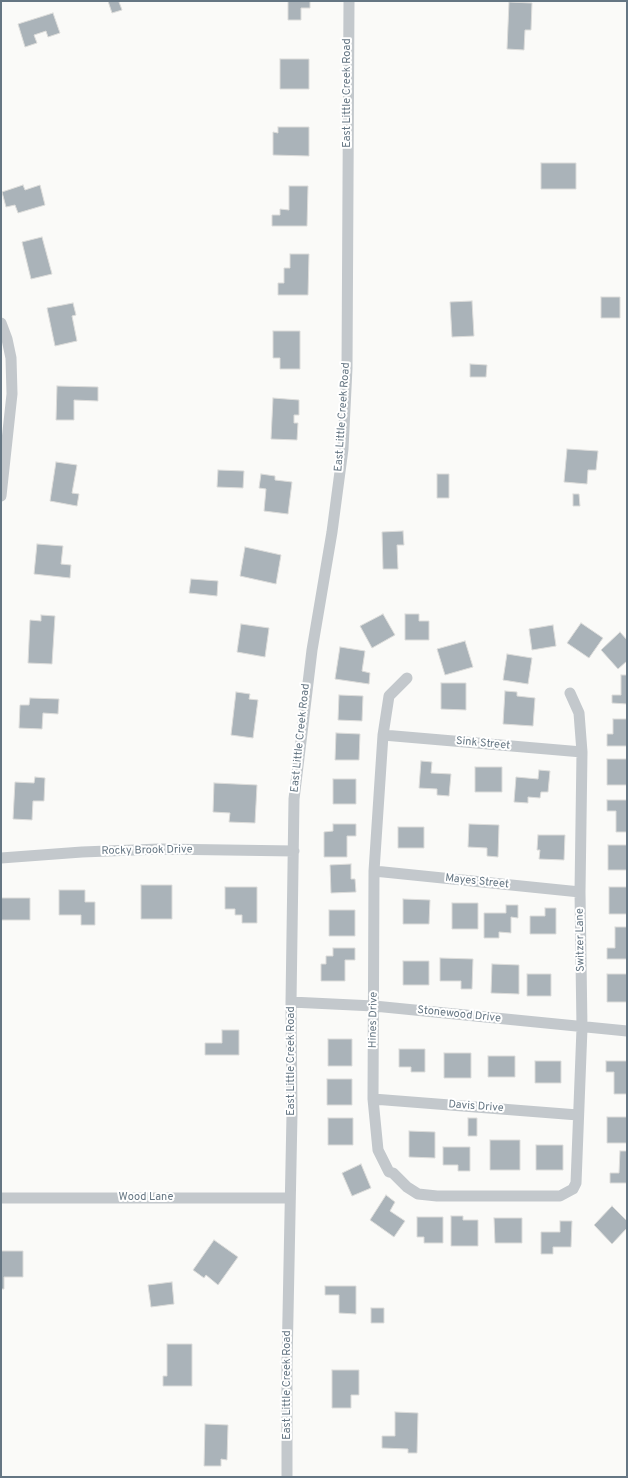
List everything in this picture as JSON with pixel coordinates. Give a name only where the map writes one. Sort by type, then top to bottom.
[{"type":"street","name":"East Little Creek Road","points":[[287,1477],[287,1366],[292,1114],[291,1002],[294,799],[312,650],[332,532],[343,446],[347,368],[349,1]]},
{"type":"street","points":[[1,324],[7,339],[11,358],[12,394],[1,496]]},
{"type":"street","name":"Hines Drive","points":[[407,678],[389,696],[383,735],[374,871],[373,1099],[378,1150],[389,1172],[393,1173],[407,1187],[418,1194],[437,1196],[560,1196],[574,1189]]},
{"type":"street","name":"Switzer Lane","points":[[570,693],[579,713],[582,752],[580,892],[582,1028],[576,1183],[574,1189]]},
{"type":"street","name":"Sink Street","points":[[383,735],[582,752]]},
{"type":"street","name":"Rocky Brook Drive","points":[[1,858],[82,852],[160,849],[294,851]]},
{"type":"street","name":"Mayes Street","points":[[374,871],[580,892]]},
{"type":"street","name":"Stonewood Drive","points":[[291,1002],[374,1006],[582,1028],[627,1031]]},
{"type":"street","name":"Davis Drive","points":[[373,1099],[578,1115]]},
{"type":"street","name":"Wood Lane","points":[[1,1198],[290,1198]]},
{"type":"building","points":[[108,1],[122,1],[119,2],[122,10],[112,13]]},
{"type":"building","points":[[288,1],[310,1],[310,8],[301,8],[301,20],[288,20]]},
{"type":"building","points":[[509,2],[532,3],[531,30],[525,30],[524,50],[507,49]]},
{"type":"building","points":[[53,13],[60,33],[48,37],[46,31],[34,35],[37,43],[25,47],[18,24]]},
{"type":"building","points":[[280,59],[309,59],[309,89],[280,89]]},
{"type":"building","points":[[278,127],[309,127],[309,156],[273,155],[273,132],[278,133]]},
{"type":"building","points":[[541,163],[576,163],[576,189],[541,189]]},
{"type":"building","points":[[23,185],[25,190],[40,185],[45,205],[18,213],[15,205],[6,207],[2,192]]},
{"type":"building","points":[[289,186],[308,186],[307,226],[272,226],[272,215],[280,215],[280,209],[289,210]]},
{"type":"building","points":[[42,237],[52,274],[31,279],[22,242]]},
{"type":"building","points":[[290,254],[309,254],[308,295],[278,295],[278,283],[284,283],[284,268],[290,268]]},
{"type":"building","points":[[601,297],[620,297],[620,318],[601,318]]},
{"type":"building","points":[[472,301],[474,336],[452,337],[450,302]]},
{"type":"building","points":[[73,303],[76,315],[72,316],[77,341],[55,346],[47,308]]},
{"type":"building","points":[[273,331],[300,331],[300,369],[280,369],[280,358],[273,358]]},
{"type":"building","points":[[470,364],[487,365],[486,377],[470,377]]},
{"type":"building","points":[[57,386],[98,387],[98,401],[74,400],[74,420],[56,420]]},
{"type":"building","points":[[273,398],[299,400],[299,415],[294,415],[294,423],[298,423],[297,440],[271,439]]},
{"type":"building","points":[[567,449],[598,451],[596,470],[588,470],[587,484],[564,482]]},
{"type":"building","points":[[56,462],[77,465],[72,493],[79,494],[77,506],[50,501]]},
{"type":"building","points":[[218,470],[244,471],[243,488],[217,487]]},
{"type":"building","points":[[261,474],[275,476],[275,480],[292,482],[288,514],[264,511],[266,489],[259,488]]},
{"type":"building","points":[[437,474],[449,474],[449,498],[437,498]]},
{"type":"building","points":[[573,494],[579,494],[580,506],[573,506]]},
{"type":"building","points":[[403,531],[404,545],[397,545],[398,569],[383,569],[382,532]]},
{"type":"building","points":[[37,544],[63,546],[61,564],[71,565],[70,578],[34,574]]},
{"type":"building","points":[[245,547],[281,555],[276,584],[240,576]]},
{"type":"building","points":[[191,579],[218,581],[217,596],[189,593]]},
{"type":"building","points":[[383,614],[395,635],[372,648],[360,626]]},
{"type":"building","points":[[405,614],[419,614],[419,621],[429,621],[429,640],[405,640]]},
{"type":"building","points":[[41,615],[55,616],[52,664],[28,663],[30,620],[41,621]]},
{"type":"building","points":[[581,623],[603,638],[589,658],[567,643]]},
{"type":"building","points":[[241,624],[269,628],[265,657],[237,652]]},
{"type":"building","points":[[553,625],[556,646],[532,650],[529,629]]},
{"type":"building","points":[[620,632],[627,640],[627,661],[618,669],[601,650]]},
{"type":"building","points":[[465,641],[473,667],[445,675],[437,649]]},
{"type":"building","points":[[340,647],[365,651],[362,671],[370,673],[369,684],[335,679]]},
{"type":"building","points":[[507,654],[532,658],[528,684],[503,680]]},
{"type":"building","points":[[621,675],[627,675],[627,704],[612,703],[612,695],[621,695]]},
{"type":"building","points":[[441,683],[466,683],[466,710],[441,709]]},
{"type":"building","points":[[505,691],[517,692],[517,696],[535,698],[533,726],[503,724]]},
{"type":"building","points":[[236,692],[250,694],[249,699],[258,700],[253,738],[231,735]]},
{"type":"building","points":[[339,695],[363,696],[362,721],[338,720]]},
{"type":"building","points":[[30,698],[59,699],[58,714],[43,713],[42,729],[19,728],[20,705],[29,705]]},
{"type":"building","points":[[613,719],[627,719],[627,746],[607,746],[607,734],[613,734]]},
{"type":"building","points":[[336,733],[360,734],[359,760],[335,760]]},
{"type":"building","points":[[607,759],[627,759],[627,785],[607,785]]},
{"type":"building","points":[[421,761],[432,762],[431,773],[451,774],[449,796],[437,795],[437,789],[419,788]]},
{"type":"building","points":[[475,767],[502,767],[502,792],[475,792]]},
{"type":"building","points":[[539,770],[550,771],[548,792],[541,792],[540,798],[528,797],[528,803],[514,802],[516,777],[538,779]]},
{"type":"building","points":[[35,777],[45,778],[44,801],[33,801],[32,820],[13,819],[15,782],[34,783]]},
{"type":"building","points":[[333,779],[356,779],[356,804],[333,804]]},
{"type":"building","points":[[214,783],[257,785],[255,823],[229,822],[230,813],[213,812]]},
{"type":"building","points":[[607,800],[627,800],[627,832],[616,832],[616,811],[607,811]]},
{"type":"building","points":[[333,824],[356,824],[356,836],[347,836],[347,857],[324,857],[324,832],[333,831]]},
{"type":"building","points":[[469,824],[499,825],[498,857],[487,856],[487,848],[468,847]]},
{"type":"building","points":[[398,827],[424,827],[424,848],[398,848]]},
{"type":"building","points":[[538,835],[565,835],[564,860],[539,859],[540,850],[537,850]]},
{"type":"building","points":[[608,845],[627,845],[627,870],[608,870]]},
{"type":"building","points":[[351,864],[351,879],[355,879],[356,892],[331,893],[330,865]]},
{"type":"building","points":[[141,885],[172,885],[172,919],[141,919]]},
{"type":"building","points":[[225,887],[257,887],[257,923],[242,923],[242,915],[235,915],[235,909],[225,909]]},
{"type":"building","points":[[609,887],[627,887],[627,914],[609,914]]},
{"type":"building","points":[[59,890],[85,890],[85,902],[95,902],[95,925],[81,925],[81,915],[59,915]]},
{"type":"building","points":[[1,898],[30,898],[30,920],[1,920]]},
{"type":"building","points":[[403,899],[430,900],[429,924],[403,924]]},
{"type":"building","points":[[452,903],[478,903],[478,929],[452,929]]},
{"type":"building","points":[[506,905],[518,905],[518,918],[511,917],[511,933],[499,932],[499,938],[484,938],[484,913],[506,913]]},
{"type":"building","points":[[545,908],[556,908],[556,934],[530,934],[530,916],[545,916]]},
{"type":"building","points":[[329,910],[355,910],[355,936],[329,936]]},
{"type":"building","points":[[615,927],[627,927],[627,959],[607,959],[607,948],[615,948]]},
{"type":"building","points":[[333,948],[355,948],[355,960],[345,960],[345,981],[321,981],[321,964],[326,964],[326,956],[333,956]]},
{"type":"building","points":[[440,958],[473,959],[472,989],[461,989],[461,981],[440,981]]},
{"type":"building","points":[[403,961],[429,961],[429,985],[403,985]]},
{"type":"building","points":[[492,964],[519,965],[519,994],[491,993]]},
{"type":"building","points":[[527,974],[551,974],[551,996],[527,996]]},
{"type":"building","points":[[607,974],[627,974],[627,1002],[607,1002]]},
{"type":"building","points":[[222,1030],[239,1030],[239,1055],[205,1055],[205,1043],[222,1043]]},
{"type":"building","points":[[328,1039],[352,1039],[352,1066],[328,1066]]},
{"type":"building","points":[[399,1049],[425,1049],[425,1072],[411,1072],[411,1067],[399,1067]]},
{"type":"building","points":[[444,1053],[471,1053],[471,1078],[444,1078]]},
{"type":"building","points":[[488,1056],[515,1056],[515,1077],[488,1077]]},
{"type":"building","points":[[535,1061],[561,1061],[561,1083],[535,1083]]},
{"type":"building","points":[[606,1061],[627,1061],[627,1094],[614,1094],[614,1072],[606,1072]]},
{"type":"building","points":[[327,1079],[352,1079],[352,1105],[327,1105]]},
{"type":"building","points":[[607,1117],[627,1117],[627,1143],[607,1143]]},
{"type":"building","points":[[328,1118],[353,1118],[353,1145],[328,1145]]},
{"type":"building","points":[[468,1118],[477,1118],[477,1136],[468,1136]]},
{"type":"building","points":[[409,1131],[435,1132],[435,1158],[409,1157]]},
{"type":"building","points":[[490,1140],[520,1140],[520,1170],[490,1170]]},
{"type":"building","points":[[536,1145],[563,1145],[563,1170],[536,1170]]},
{"type":"building","points":[[443,1147],[470,1147],[470,1171],[458,1171],[458,1165],[443,1165]]},
{"type":"building","points":[[620,1151],[627,1151],[627,1183],[610,1183],[610,1173],[619,1173]]},
{"type":"building","points":[[361,1164],[371,1188],[352,1196],[342,1173]]},
{"type":"building","points":[[386,1195],[395,1202],[390,1211],[405,1221],[394,1237],[370,1220]]},
{"type":"building","points":[[612,1206],[627,1221],[627,1228],[612,1244],[594,1225]]},
{"type":"building","points":[[451,1216],[463,1216],[463,1220],[478,1220],[478,1246],[451,1246]]},
{"type":"building","points":[[417,1217],[443,1217],[443,1243],[424,1243],[424,1237],[417,1237]]},
{"type":"building","points":[[494,1218],[522,1218],[522,1243],[495,1243]]},
{"type":"building","points":[[560,1221],[572,1221],[571,1247],[553,1247],[553,1254],[541,1254],[541,1232],[560,1232]]},
{"type":"building","points":[[214,1240],[238,1257],[218,1285],[206,1275],[204,1278],[193,1270]]},
{"type":"building","points":[[1,1251],[23,1251],[23,1277],[4,1277],[4,1289],[1,1289]]},
{"type":"building","points":[[172,1282],[174,1304],[151,1307],[148,1285]]},
{"type":"building","points":[[325,1286],[356,1286],[356,1314],[339,1313],[339,1295],[325,1295]]},
{"type":"building","points":[[371,1308],[384,1308],[384,1323],[371,1323]]},
{"type":"building","points":[[167,1344],[192,1344],[192,1386],[163,1386],[163,1376],[167,1376]]},
{"type":"building","points":[[332,1370],[359,1370],[359,1395],[351,1395],[351,1408],[332,1408]]},
{"type":"building","points":[[395,1412],[418,1413],[417,1453],[408,1453],[408,1449],[382,1448],[382,1436],[395,1436]]},
{"type":"building","points":[[205,1424],[228,1425],[227,1460],[221,1459],[221,1466],[204,1466]]}]
